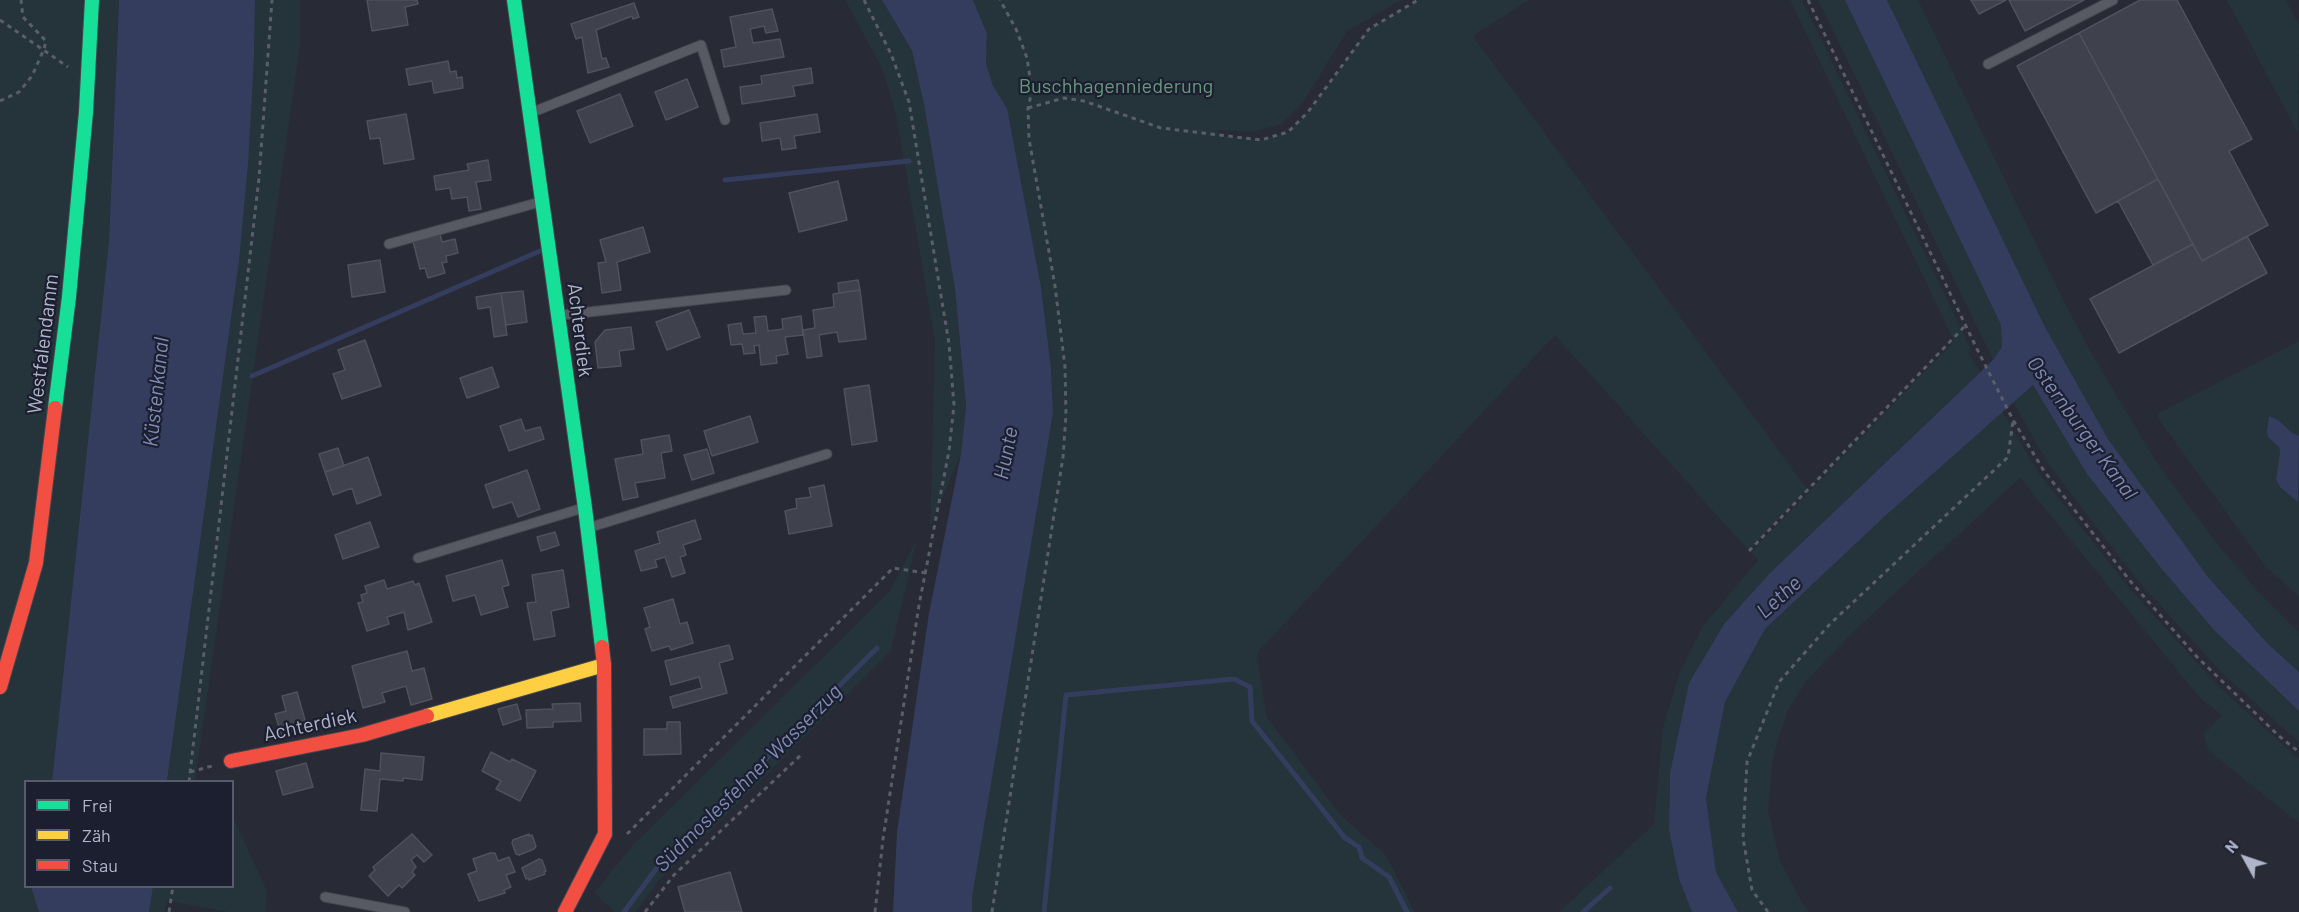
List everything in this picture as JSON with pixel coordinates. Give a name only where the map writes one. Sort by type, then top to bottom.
[{"type":"street","name":"Westfalendamm","points":[[0,687],[36,563],[69,297],[86,112],[92,0]]},
{"type":"street","name":"Achterdiek","points":[[514,0],[588,528],[604,665],[605,834],[566,912]]},
{"type":"street","name":"Achterdiek","points":[[231,761],[362,735],[604,665]]},
{"type":"lane","points":[[1988,64],[2113,0]]},
{"type":"lane","points":[[531,112],[701,45],[725,120]]},
{"type":"lane","points":[[389,244],[543,202]]},
{"type":"lane","points":[[558,315],[677,304],[786,290]]},
{"type":"lane","points":[[588,528],[827,454]]},
{"type":"lane","points":[[418,558],[585,507]]},
{"type":"lane","points":[[325,897],[405,912]]},
{"type":"path","points":[[0,101],[19,92],[32,76],[46,41],[22,17],[21,0]]},
{"type":"path","points":[[189,780],[259,178],[272,0]]},
{"type":"path","points":[[864,0],[891,54],[909,102],[949,344],[954,405],[949,451],[919,605],[883,838],[875,912]]},
{"type":"path","points":[[992,912],[1063,457],[1066,415],[1065,367],[1055,286],[1029,139],[1028,108],[1032,91],[1027,58],[1016,29],[1000,0]]},
{"type":"path","points":[[1028,108],[1064,98],[1084,101],[1161,128],[1261,140],[1288,132],[1308,112],[1369,29],[1418,0]]},
{"type":"path","points":[[1809,0],[1977,349],[2013,420],[2044,471],[2131,582],[2197,657],[2279,736],[2299,752]]},
{"type":"path","points":[[0,20],[75,72]]},
{"type":"path","points":[[1749,551],[1966,325]]},
{"type":"path","points":[[1768,912],[1752,890],[1743,838],[1746,773],[1747,762],[1779,682],[1830,624],[2008,457],[2013,420]]},
{"type":"path","points":[[605,834],[625,836],[893,568],[926,573]]},
{"type":"path","points":[[645,912],[674,874],[802,754]]},
{"type":"path","points":[[169,912],[173,888]]},
{"type":"green space","points":[[0,0],[119,0],[109,241],[52,780],[24,780],[24,888],[31,888],[39,912],[0,912]]},
{"type":"green space","points":[[255,0],[300,0],[300,45],[195,780],[167,780],[239,261],[254,57]]},
{"type":"green space","points":[[845,0],[882,0],[912,52],[924,104],[955,289],[966,406],[961,454],[930,527],[935,341],[896,115],[882,68]]},
{"type":"green space","name":"Buschhagenniederung","points":[[973,0],[1401,0],[1347,31],[1304,101],[1280,125],[1251,132],[1218,130],[1219,135],[1261,140],[1289,132],[1309,112],[1369,29],[1419,0],[1529,0],[1473,36],[1807,489],[1749,551],[1555,335],[1257,653],[1266,716],[1341,816],[1385,854],[1415,912],[972,912],[972,898],[1053,413],[1051,368],[1041,287],[1007,108],[993,86],[986,63],[987,34]]},
{"type":"green space","points":[[1790,0],[1802,0],[1971,349],[1968,352],[1980,372],[1770,573],[1724,624],[1689,683],[1670,773],[1669,830],[1679,879],[1692,912],[1559,912],[1654,824],[1663,727],[1680,671],[1703,626],[1758,560],[1751,552],[1954,341]]},
{"type":"green space","points":[[1818,0],[1845,0],[2001,325],[2002,347],[1993,360]]},
{"type":"green space","points":[[1887,0],[1918,0],[2068,310],[2103,373],[2154,458],[2187,504],[2262,596],[2299,633],[2299,672],[2268,644],[2208,577],[2108,439],[2045,327]]},
{"type":"green space","points":[[2227,0],[2286,0],[2299,25],[2298,133]]},
{"type":"green space","points":[[2299,341],[2299,597],[2265,566],[2157,417],[2159,413]]},
{"type":"green space","points":[[2033,385],[2087,474],[2161,568],[2214,630],[2299,711],[2299,742],[2224,675],[2138,581],[2049,465],[2013,402]]},
{"type":"green space","points":[[2002,411],[2038,472],[2130,589],[2218,686],[2299,759],[2299,823],[2208,750],[2204,734],[2222,715],[2200,698],[2020,478],[1855,630],[1807,680],[1787,712],[1773,757],[1768,810],[1780,861],[1802,902],[1810,912],[1738,912],[1716,872],[1706,798],[1725,702],[1765,629],[1884,517]]},
{"type":"green space","points":[[917,539],[891,650],[659,880],[636,912],[615,912],[594,893],[632,846],[889,592]]},
{"type":"green space","points":[[234,819],[267,891],[265,912],[229,912],[167,901],[165,912],[149,912],[153,888],[234,888]]},
{"type":"water","name":"Küstenkanal","points":[[119,0],[255,0],[248,164],[239,261],[167,780],[52,780],[109,241]]},
{"type":"water","name":"Hunte","points":[[882,0],[973,0],[987,34],[986,63],[993,86],[1007,108],[1041,287],[1051,368],[1053,413],[972,898],[972,912],[893,912],[897,832],[929,613],[961,454],[966,406],[955,289],[924,104],[912,51]]},
{"type":"water","points":[[1845,0],[1887,0],[2045,327],[2108,439],[2208,577],[2268,644],[2299,672],[2299,711],[2214,630],[2161,568],[2087,474],[2033,385],[1884,517],[1765,629],[1725,702],[1706,798],[1716,872],[1738,912],[1692,912],[1679,879],[1669,830],[1670,773],[1689,683],[1724,624],[1770,573],[1993,360],[2002,347],[2001,325]]},
{"type":"water","points":[[2269,416],[2299,436],[2298,502],[2280,487],[2276,480],[2280,453],[2279,447],[2268,437]]},
{"type":"water","points":[[32,888],[153,888],[149,912],[39,912]]},
{"type":"building","points":[[367,0],[417,0],[418,4],[405,7],[408,25],[372,31]]},
{"type":"building","points":[[1971,0],[2006,0],[1979,14]]},
{"type":"building","points":[[2009,0],[2084,0],[2025,31]]},
{"type":"building","points":[[2140,0],[2177,0],[2252,139],[2229,151],[2268,225],[2202,261],[2079,33]]},
{"type":"building","points":[[634,3],[639,17],[633,19],[632,16],[596,30],[602,59],[606,58],[609,67],[588,73],[582,37],[576,39],[571,24]]},
{"type":"building","points":[[772,9],[778,31],[766,33],[764,26],[750,29],[753,43],[780,39],[784,57],[724,67],[721,50],[736,47],[730,17]]},
{"type":"building","points":[[2079,33],[2158,179],[2096,213],[2017,66]]},
{"type":"building","points":[[448,61],[450,72],[456,71],[457,78],[462,77],[463,88],[434,93],[432,81],[409,85],[406,69]]},
{"type":"building","points":[[811,68],[813,83],[793,86],[795,96],[742,104],[740,87],[762,84],[761,76]]},
{"type":"building","points":[[687,79],[698,107],[666,120],[655,92]]},
{"type":"building","points":[[620,94],[633,126],[590,143],[577,111]]},
{"type":"building","points":[[406,114],[414,159],[384,164],[380,138],[370,139],[367,121]]},
{"type":"building","points":[[817,114],[820,132],[794,136],[796,148],[782,150],[780,138],[762,141],[760,123]]},
{"type":"building","points":[[488,160],[491,180],[476,182],[481,209],[469,211],[467,197],[452,199],[450,188],[436,190],[434,176],[469,170],[467,164]]},
{"type":"building","points":[[2158,179],[2193,244],[2153,265],[2118,201]]},
{"type":"building","points":[[838,181],[847,220],[799,232],[789,193]]},
{"type":"building","points":[[643,227],[650,252],[617,262],[621,290],[602,293],[598,263],[606,262],[600,240]]},
{"type":"building","points":[[440,234],[442,242],[455,239],[458,253],[446,256],[447,262],[442,263],[445,273],[428,278],[425,268],[420,269],[413,241]]},
{"type":"building","points":[[2247,236],[2267,273],[2119,353],[2090,299],[2193,244],[2202,261]]},
{"type":"building","points":[[380,260],[385,292],[352,297],[348,265]]},
{"type":"building","points":[[858,280],[860,290],[839,293],[838,283]]},
{"type":"building","points":[[860,290],[866,339],[839,342],[837,332],[819,335],[822,356],[807,358],[803,330],[815,328],[813,310],[834,307],[833,294]]},
{"type":"building","points":[[523,291],[527,322],[506,325],[501,293]]},
{"type":"building","points":[[501,293],[507,335],[494,337],[490,307],[478,309],[476,297]]},
{"type":"building","points":[[689,310],[700,337],[667,350],[656,322]]},
{"type":"building","points":[[766,316],[768,331],[783,329],[782,319],[801,316],[803,335],[785,337],[788,354],[776,356],[777,363],[761,365],[759,345],[754,346],[755,353],[744,354],[742,344],[731,345],[728,325],[741,323],[743,334],[756,333],[754,317]]},
{"type":"building","points":[[631,327],[634,349],[619,351],[621,366],[598,368],[595,342],[605,330]]},
{"type":"building","points":[[365,340],[381,386],[342,399],[333,374],[345,370],[338,350]]},
{"type":"building","points":[[492,367],[499,387],[467,398],[460,378]]},
{"type":"building","points":[[869,385],[877,441],[852,445],[844,389]]},
{"type":"building","points":[[750,416],[758,442],[712,456],[704,431]]},
{"type":"building","points":[[521,419],[525,431],[540,427],[544,439],[509,451],[500,426]]},
{"type":"building","points":[[669,435],[672,451],[661,453],[665,478],[635,483],[638,497],[623,500],[615,459],[643,454],[641,440]]},
{"type":"building","points":[[338,448],[344,466],[325,472],[319,454]]},
{"type":"building","points":[[707,449],[714,473],[692,480],[684,455]]},
{"type":"building","points":[[368,457],[381,495],[357,504],[352,488],[333,495],[325,472]]},
{"type":"building","points":[[527,470],[540,509],[518,517],[512,502],[493,508],[485,485]]},
{"type":"building","points":[[824,485],[832,526],[789,534],[785,511],[797,508],[796,499],[811,497],[809,488]]},
{"type":"building","points":[[695,520],[701,539],[683,545],[686,555],[680,557],[685,573],[672,577],[665,557],[655,560],[657,567],[641,571],[635,551],[660,543],[657,532]]},
{"type":"building","points":[[370,522],[379,547],[343,559],[335,535]]},
{"type":"building","points":[[555,532],[559,545],[541,551],[537,537]]},
{"type":"building","points":[[502,560],[509,585],[502,587],[508,607],[481,615],[475,595],[453,601],[446,576]]},
{"type":"building","points":[[563,570],[569,607],[551,611],[555,636],[534,640],[527,603],[536,602],[532,575]]},
{"type":"building","points":[[384,580],[387,589],[413,581],[415,585],[419,583],[432,622],[408,630],[404,612],[387,617],[389,624],[367,631],[358,603],[363,602],[361,595],[367,593],[365,586]]},
{"type":"building","points":[[673,599],[680,624],[687,622],[693,643],[671,650],[669,646],[652,651],[645,629],[650,627],[644,608]]},
{"type":"building","points":[[729,645],[733,659],[719,663],[727,693],[673,708],[670,697],[702,688],[699,677],[671,685],[665,661]]},
{"type":"building","points":[[407,651],[412,671],[424,668],[432,699],[411,705],[406,686],[382,693],[385,702],[363,708],[352,666]]},
{"type":"building","points":[[297,692],[307,727],[281,734],[275,714],[286,711],[282,696]]},
{"type":"building","points":[[580,703],[581,721],[553,722],[553,727],[527,728],[526,710],[553,709],[552,704]]},
{"type":"building","points":[[517,704],[521,719],[503,725],[498,709]]},
{"type":"building","points":[[667,722],[680,722],[681,754],[644,755],[644,729],[667,729]]},
{"type":"building","points":[[491,752],[510,762],[512,759],[536,771],[520,801],[496,789],[501,781],[482,771]]},
{"type":"building","points":[[381,753],[424,757],[422,780],[380,779],[377,811],[361,810],[365,769],[380,771]]},
{"type":"building","points":[[306,763],[313,787],[283,795],[276,771]]},
{"type":"building","points":[[412,834],[432,855],[424,862],[417,855],[411,860],[416,867],[412,872],[415,875],[402,888],[399,885],[388,896],[369,876],[375,870],[373,867]]},
{"type":"building","points":[[529,834],[529,836],[532,835],[536,846],[519,855],[516,854],[513,840]]},
{"type":"building","points":[[495,853],[498,861],[509,857],[515,872],[506,875],[511,887],[504,890],[505,893],[479,901],[468,874],[477,871],[473,859]]},
{"type":"building","points":[[539,859],[542,860],[545,874],[526,879],[522,868]]},
{"type":"building","points":[[730,872],[742,912],[685,912],[678,887]]},
{"type":"waterway","points":[[725,180],[909,161]]},
{"type":"waterway","points":[[252,376],[540,251]]},
{"type":"waterway","name":"Südmoslesfehner Wasserzug","points":[[624,912],[656,869],[877,648]]},
{"type":"waterway","points":[[1044,912],[1066,695],[1234,679],[1250,687],[1252,721],[1345,838],[1359,847],[1362,858],[1389,877],[1407,912]]},
{"type":"waterway","points":[[1583,912],[1610,888]]},
{"type":"traffic: fast","points":[[55,408],[69,297],[86,112],[92,0]]},
{"type":"traffic: fast","points":[[514,0],[585,508],[602,647]]},
{"type":"traffic: slow","points":[[427,716],[604,665]]},
{"type":"traffic: jam","points":[[0,687],[36,563],[55,408]]},
{"type":"traffic: jam","points":[[565,912],[605,834],[602,647]]},
{"type":"traffic: jam","points":[[231,761],[362,735],[427,716]]},
{"type":"water label","name":"Osternburger Kanal","points":[[2082,428]]},
{"type":"water label","name":"Lethe","points":[[1779,597]]}]
